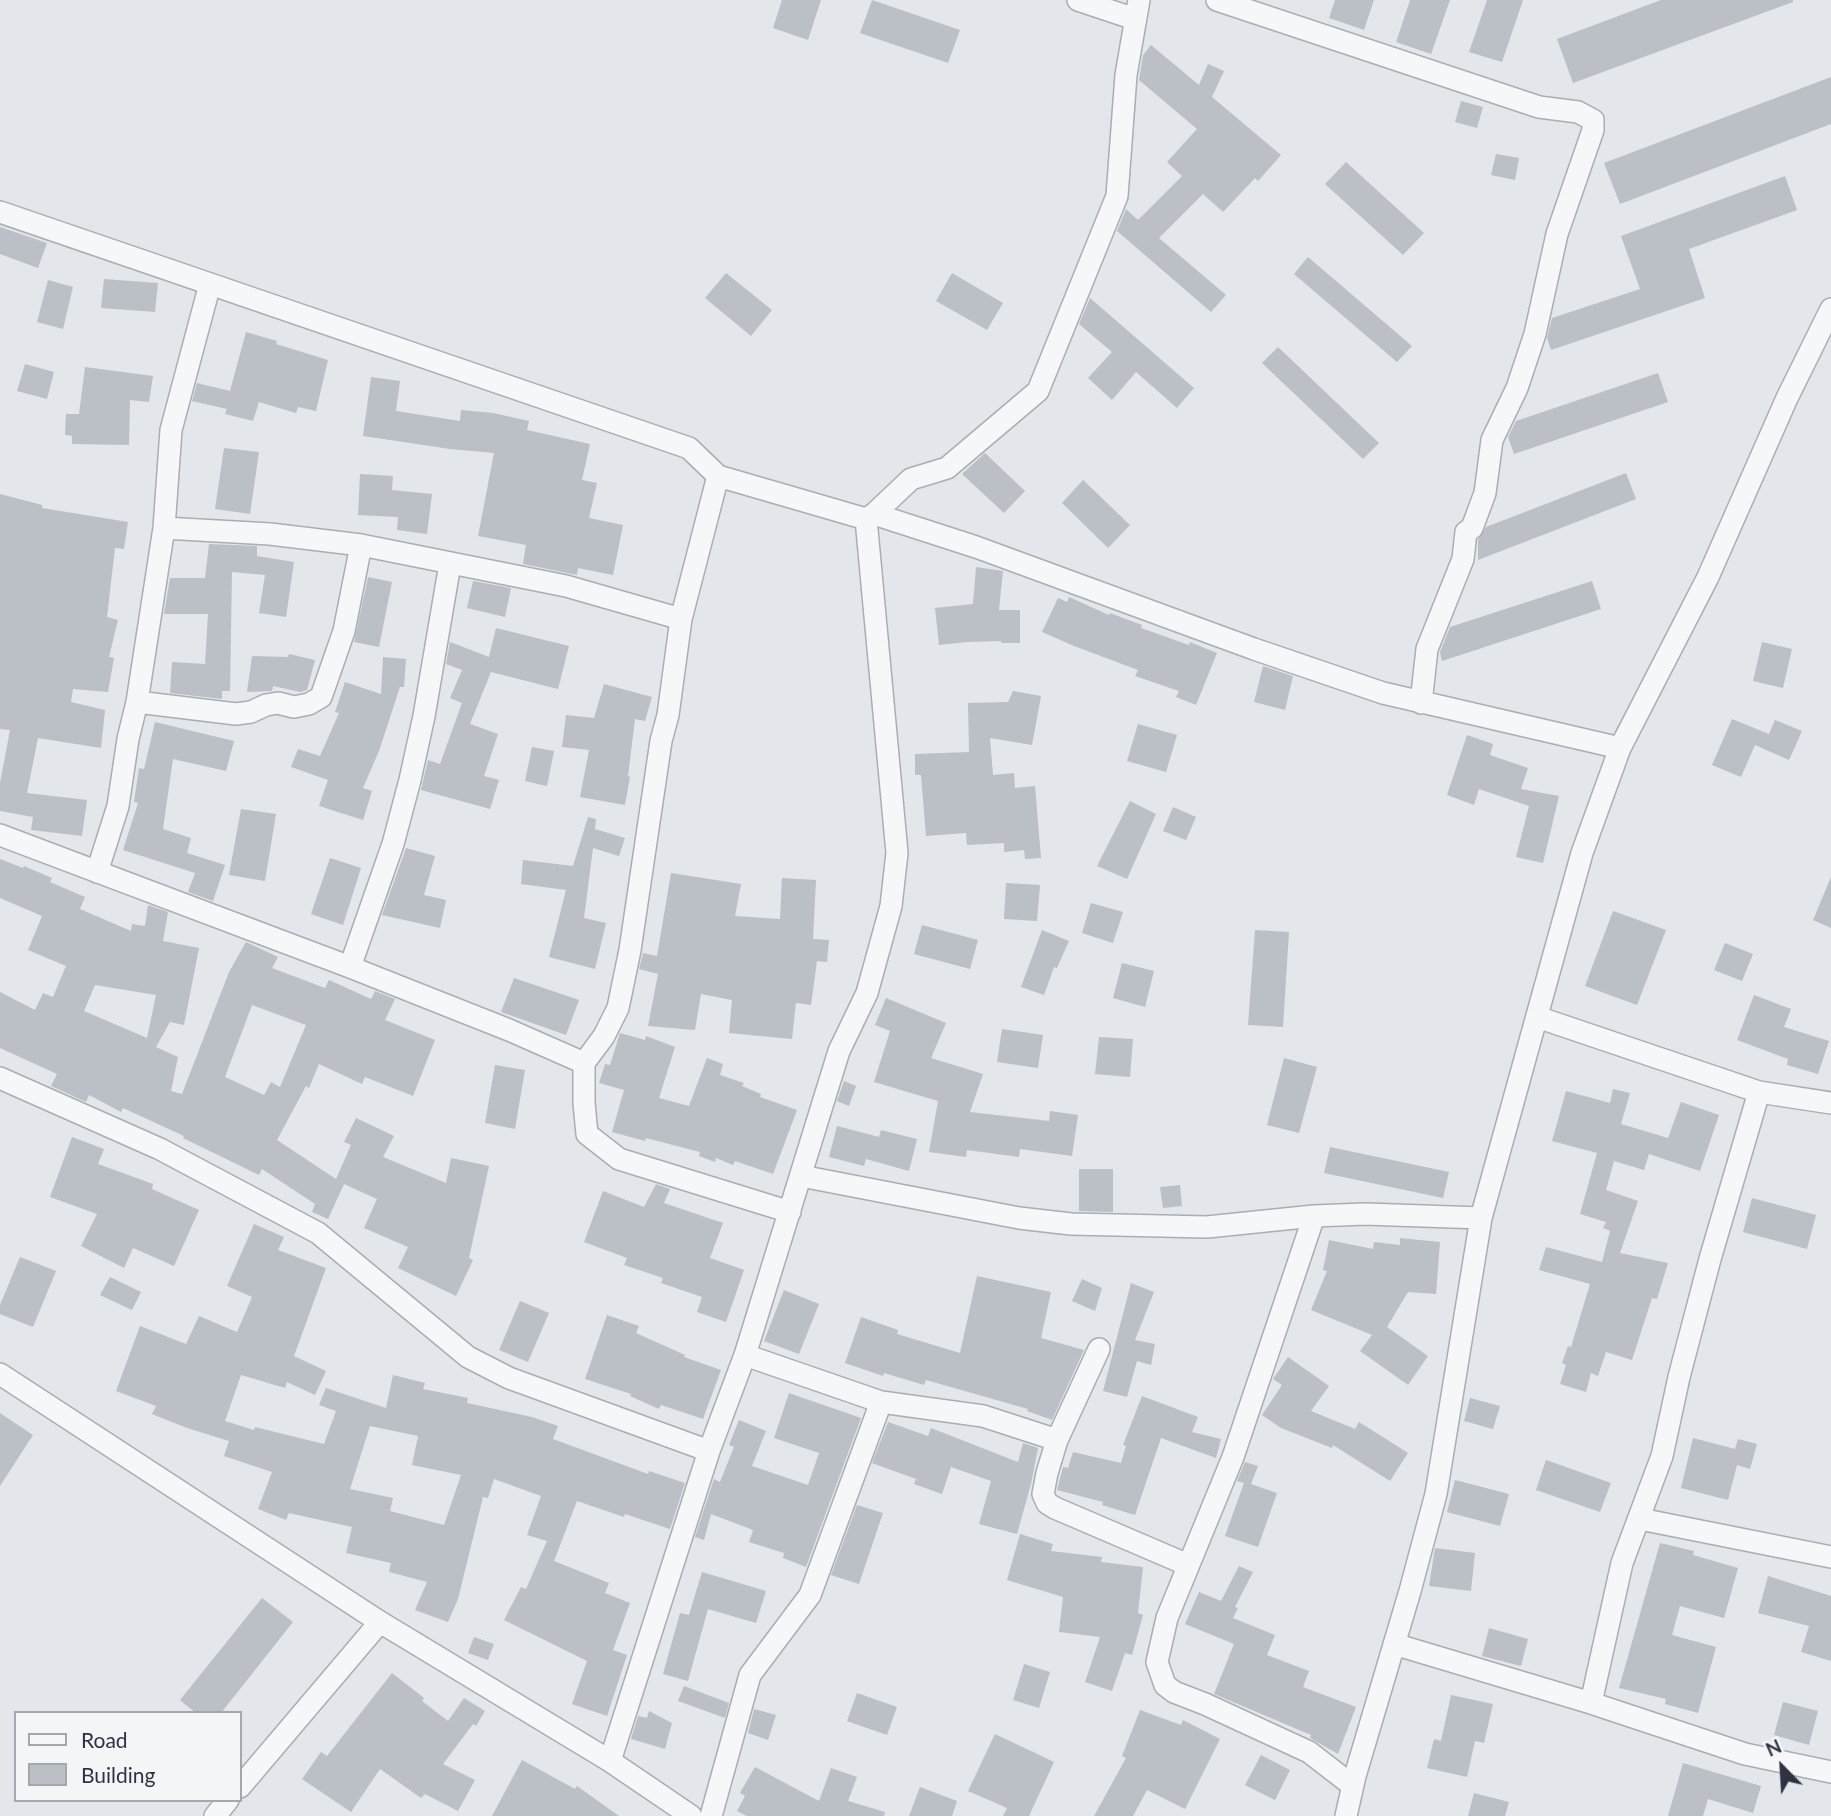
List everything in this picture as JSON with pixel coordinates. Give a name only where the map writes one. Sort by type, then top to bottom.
[{"type":"street","points":[[870,517],[911,479],[947,468],[1038,391],[1117,196],[1126,75],[1137,9],[1078,0]]},
{"type":"street","points":[[1217,0],[1539,107],[1586,114],[1593,120],[1594,130],[1557,234],[1535,334],[1517,388],[1492,440],[1485,493],[1472,528],[1466,532],[1463,559],[1427,649],[1421,703]]},
{"type":"street","points":[[0,212],[689,447],[718,476],[976,547],[1254,649],[1383,693],[1620,748]]},
{"type":"street","points":[[97,872],[118,806],[128,738],[137,702],[164,528],[171,430],[210,284]]},
{"type":"street","points":[[1346,1816],[1436,1494],[1481,1217],[1582,853],[1620,748],[1708,576],[1787,398],[1831,309]]},
{"type":"street","points":[[718,476],[681,619],[630,950],[618,1008],[604,1036],[584,1063],[584,1104],[587,1133],[620,1159],[790,1212]]},
{"type":"street","points":[[610,1761],[709,1451],[745,1355],[839,1051],[867,993],[891,906],[897,853],[870,517]]},
{"type":"street","points":[[164,528],[270,534],[361,545],[566,586],[681,619]]},
{"type":"street","points":[[137,702],[236,714],[251,712],[265,705],[294,707],[309,704],[321,697],[344,631],[361,545]]},
{"type":"street","points":[[351,967],[393,844],[410,780],[424,716],[450,564]]},
{"type":"street","points":[[0,835],[351,967],[584,1063]]},
{"type":"street","points":[[1537,1017],[1759,1091],[1831,1103]]},
{"type":"street","points":[[0,1078],[160,1149],[318,1233],[450,1343],[478,1362],[509,1378],[709,1451]]},
{"type":"street","points":[[1591,1703],[1622,1563],[1662,1456],[1679,1377],[1710,1259],[1759,1091]]},
{"type":"street","points":[[801,1176],[1018,1218],[1071,1224],[1207,1227],[1314,1216],[1365,1214],[1481,1217]]},
{"type":"street","points":[[1314,1216],[1233,1457],[1167,1618],[1157,1662],[1165,1685],[1174,1692],[1308,1752],[1353,1786]]},
{"type":"street","points":[[1099,1349],[1057,1440],[1043,1494],[1047,1503],[1188,1565]]},
{"type":"street","points":[[745,1355],[881,1402],[983,1416],[1057,1440]]},
{"type":"street","points":[[0,1374],[380,1622],[610,1761],[691,1816]]},
{"type":"street","points":[[711,1816],[750,1675],[810,1595],[881,1402]]},
{"type":"street","points":[[1640,1519],[1831,1557]]},
{"type":"street","points":[[242,1785],[380,1622]]},
{"type":"street","points":[[1394,1644],[1591,1703],[1745,1754],[1831,1772]]},
{"type":"street","points":[[215,1816],[227,1802]]},
{"type":"building","points":[[782,0],[821,0],[808,40],[773,28]]},
{"type":"building","points":[[872,0],[960,30],[948,63],[860,33]]},
{"type":"building","points":[[1335,0],[1374,0],[1364,30],[1329,18]]},
{"type":"building","points":[[1410,0],[1450,0],[1431,54],[1396,42]]},
{"type":"building","points":[[1487,0],[1523,0],[1502,62],[1469,52]]},
{"type":"building","points":[[1661,0],[1793,2],[1573,83],[1557,39]]},
{"type":"building","points":[[1151,45],[1199,85],[1208,64],[1224,71],[1212,97],[1281,155],[1258,181],[1255,178],[1223,212],[1203,194],[1159,238],[1226,295],[1211,312],[1117,231],[1126,209],[1138,220],[1182,176],[1167,162],[1197,129],[1139,80],[1143,55]]},
{"type":"building","points":[[1831,77],[1831,124],[1620,204],[1604,163]]},
{"type":"building","points":[[1461,101],[1483,107],[1477,128],[1455,122]]},
{"type":"building","points":[[1496,154],[1519,158],[1515,180],[1491,175]]},
{"type":"building","points":[[1346,162],[1424,233],[1403,255],[1325,184]]},
{"type":"building","points":[[1785,176],[1797,210],[1689,249],[1705,298],[1551,350],[1547,338],[1552,318],[1640,289],[1621,236]]},
{"type":"building","points":[[0,227],[47,243],[38,268],[0,254]]},
{"type":"building","points":[[1308,257],[1412,346],[1397,362],[1294,274]]},
{"type":"building","points":[[726,273],[772,310],[751,336],[705,298]]},
{"type":"building","points":[[952,273],[1003,303],[987,330],[936,301]]},
{"type":"building","points":[[104,279],[158,283],[155,312],[101,308]]},
{"type":"building","points":[[48,280],[73,287],[63,329],[37,322]]},
{"type":"building","points":[[1090,298],[1194,388],[1177,408],[1136,372],[1112,400],[1088,378],[1112,352],[1079,324]]},
{"type":"building","points":[[246,332],[328,360],[316,411],[298,407],[296,413],[259,402],[253,421],[225,414],[227,409],[192,401],[197,383],[230,391]]},
{"type":"building","points":[[1278,347],[1379,443],[1363,459],[1262,363]]},
{"type":"building","points":[[25,364],[54,372],[47,399],[17,391]]},
{"type":"building","points":[[85,367],[153,376],[149,402],[130,400],[129,445],[72,444],[72,436],[65,435],[66,414],[79,414]]},
{"type":"building","points":[[1658,373],[1668,402],[1514,454],[1508,437],[1516,421]]},
{"type":"building","points":[[371,377],[400,381],[396,411],[460,421],[461,410],[493,413],[529,421],[527,430],[590,444],[582,480],[597,483],[589,518],[623,525],[613,575],[578,568],[577,575],[523,564],[526,545],[478,536],[494,453],[363,436]]},
{"type":"building","points":[[224,448],[259,452],[250,514],[215,509]]},
{"type":"building","points":[[985,453],[1025,491],[1004,513],[962,474]]},
{"type":"building","points":[[1626,473],[1636,499],[1478,560],[1478,540],[1486,527]]},
{"type":"building","points":[[360,474],[393,476],[392,490],[432,494],[427,534],[397,530],[398,517],[358,515]]},
{"type":"building","points":[[1083,480],[1130,525],[1108,548],[1062,503]]},
{"type":"building","points":[[0,494],[42,505],[42,508],[128,522],[124,549],[115,548],[107,617],[118,620],[109,657],[114,658],[108,692],[73,689],[71,702],[105,710],[101,748],[38,738],[27,793],[87,800],[82,836],[31,830],[33,817],[0,811],[0,783],[10,730],[0,729]]},
{"type":"building","points":[[209,544],[257,546],[257,556],[294,562],[286,617],[259,613],[265,575],[232,572],[230,691],[222,691],[222,699],[170,693],[172,662],[205,664],[208,614],[164,614],[170,578],[205,578]]},
{"type":"building","points":[[976,567],[1003,571],[999,610],[1020,610],[1020,643],[1001,641],[939,645],[935,608],[973,604]]},
{"type":"building","points":[[368,577],[392,582],[379,647],[354,642]]},
{"type":"building","points":[[473,581],[511,588],[505,617],[467,608]]},
{"type":"building","points":[[1592,581],[1601,609],[1442,661],[1440,652],[1450,627]]},
{"type":"building","points":[[1069,597],[1109,615],[1110,613],[1142,625],[1141,628],[1217,653],[1196,705],[1176,697],[1179,691],[1135,676],[1138,670],[1042,632],[1058,598],[1067,602]]},
{"type":"building","points":[[496,628],[569,646],[558,689],[491,672],[470,724],[498,734],[484,776],[499,780],[490,809],[421,790],[428,760],[440,764],[462,703],[450,698],[462,670],[446,664],[450,642],[489,657]]},
{"type":"building","points":[[1762,642],[1792,649],[1783,688],[1753,681]]},
{"type":"building","points":[[289,654],[315,660],[307,690],[300,692],[273,686],[272,691],[247,692],[252,656],[288,657]]},
{"type":"building","points":[[383,657],[406,659],[404,687],[400,687],[379,751],[363,788],[372,791],[363,820],[319,806],[328,780],[291,767],[298,749],[320,756],[339,713],[335,712],[345,682],[381,694]]},
{"type":"building","points":[[1263,666],[1293,676],[1285,710],[1254,702]]},
{"type":"building","points":[[604,684],[652,697],[645,721],[635,719],[625,805],[580,797],[589,750],[562,747],[566,715],[594,718]]},
{"type":"building","points":[[1013,691],[1041,696],[1032,745],[990,738],[993,775],[1014,773],[1015,788],[1035,786],[1041,858],[1025,859],[1024,850],[1004,852],[1004,843],[967,845],[966,833],[926,836],[921,775],[915,775],[915,754],[969,752],[968,703],[1008,702]]},
{"type":"building","points":[[1732,719],[1769,734],[1775,720],[1802,731],[1789,760],[1755,745],[1741,777],[1712,765]]},
{"type":"building","points":[[155,722],[234,741],[226,771],[173,759],[163,829],[191,838],[187,853],[225,865],[213,901],[188,892],[195,873],[123,850],[138,803],[134,802],[139,768],[144,769]]},
{"type":"building","points":[[1138,724],[1177,735],[1166,772],[1127,761]]},
{"type":"building","points":[[1467,735],[1493,744],[1490,755],[1528,768],[1521,789],[1559,796],[1543,863],[1516,857],[1529,806],[1479,789],[1474,805],[1447,795]]},
{"type":"building","points":[[532,747],[554,751],[547,786],[525,781]]},
{"type":"building","points":[[1130,801],[1156,814],[1127,879],[1097,866]]},
{"type":"building","points":[[1173,807],[1196,817],[1186,840],[1163,831]]},
{"type":"building","points":[[241,809],[276,814],[265,881],[229,875]]},
{"type":"building","points":[[588,817],[596,819],[595,829],[625,838],[619,856],[593,848],[584,918],[606,923],[595,969],[549,957],[566,890],[521,884],[523,860],[573,866]]},
{"type":"building","points":[[406,848],[435,856],[424,895],[446,900],[440,928],[382,915]]},
{"type":"building","points":[[330,858],[361,868],[343,925],[311,914]]},
{"type":"building","points":[[0,859],[52,878],[50,882],[85,897],[80,909],[131,931],[132,924],[145,926],[148,905],[168,912],[163,941],[199,948],[184,1025],[170,1022],[156,1047],[178,1057],[171,1091],[182,1094],[229,972],[246,942],[278,957],[272,968],[325,988],[329,980],[371,999],[375,991],[395,999],[385,1020],[435,1040],[413,1096],[365,1077],[362,1084],[319,1064],[309,1088],[306,1086],[277,1140],[336,1179],[351,1145],[344,1142],[356,1118],[394,1136],[383,1157],[446,1183],[451,1158],[489,1166],[469,1258],[473,1260],[456,1296],[398,1268],[408,1247],[364,1228],[377,1199],[344,1184],[328,1219],[312,1212],[315,1204],[262,1169],[259,1175],[123,1108],[121,1112],[89,1095],[86,1102],[51,1086],[57,1074],[0,1048],[0,992],[35,1010],[43,993],[53,997],[66,966],[28,950],[42,916],[0,898]],"holes":[[[95,985],[156,995],[147,1038],[84,1011]],[[252,1005],[306,1025],[280,1087],[271,1082],[264,1095],[225,1077]]]},
{"type":"building","points":[[671,873],[741,884],[735,916],[780,919],[782,878],[816,880],[813,939],[829,940],[827,962],[817,961],[811,1005],[796,1003],[792,1039],[729,1033],[732,1000],[701,994],[695,1030],[648,1026],[658,974],[639,969],[643,953],[657,956]]},
{"type":"building","points":[[1831,877],[1831,928],[1813,920]]},
{"type":"building","points":[[1006,883],[1040,885],[1037,921],[1004,919]]},
{"type":"building","points":[[1091,903],[1123,912],[1113,943],[1082,933]]},
{"type":"building","points":[[1613,911],[1666,930],[1637,1005],[1585,986]]},
{"type":"building","points":[[922,925],[978,940],[970,969],[914,954]]},
{"type":"building","points":[[1042,930],[1069,941],[1057,968],[1054,967],[1044,995],[1021,987]]},
{"type":"building","points":[[1255,930],[1289,932],[1283,1027],[1248,1025]]},
{"type":"building","points":[[1725,943],[1753,954],[1742,981],[1714,970]]},
{"type":"building","points":[[1122,963],[1154,971],[1145,1007],[1113,998]]},
{"type":"building","points":[[514,978],[579,1000],[566,1035],[501,1012]]},
{"type":"building","points":[[1754,995],[1791,1009],[1784,1027],[1829,1041],[1818,1074],[1787,1065],[1788,1059],[1737,1040]]},
{"type":"building","points":[[886,998],[946,1023],[931,1058],[983,1074],[970,1112],[1049,1121],[1050,1111],[1078,1115],[1072,1156],[1020,1149],[1019,1157],[967,1150],[966,1157],[929,1152],[938,1101],[874,1082],[890,1031],[875,1025]]},
{"type":"building","points":[[1002,1029],[1043,1035],[1038,1068],[997,1062]]},
{"type":"building","points":[[620,1033],[645,1040],[646,1036],[675,1047],[659,1098],[689,1106],[707,1058],[723,1064],[720,1075],[744,1083],[742,1086],[761,1094],[760,1097],[797,1110],[773,1174],[735,1161],[733,1165],[716,1158],[715,1162],[699,1156],[700,1152],[612,1132],[624,1090],[599,1083],[605,1064],[610,1065]]},
{"type":"building","points":[[1099,1037],[1133,1039],[1130,1077],[1095,1074]]},
{"type":"building","points":[[1284,1058],[1317,1067],[1299,1133],[1267,1125]]},
{"type":"building","points":[[495,1065],[525,1070],[515,1129],[485,1123]]},
{"type":"building","points":[[844,1081],[856,1086],[849,1106],[837,1101]]},
{"type":"building","points":[[1613,1089],[1630,1093],[1621,1124],[1668,1138],[1681,1102],[1719,1115],[1700,1171],[1649,1154],[1644,1170],[1614,1161],[1606,1190],[1638,1201],[1620,1253],[1668,1263],[1657,1299],[1652,1298],[1632,1360],[1606,1352],[1598,1376],[1591,1373],[1586,1392],[1560,1384],[1566,1365],[1562,1363],[1568,1346],[1571,1347],[1590,1284],[1539,1270],[1546,1247],[1602,1262],[1610,1231],[1603,1228],[1606,1222],[1580,1214],[1597,1153],[1552,1141],[1566,1091],[1610,1103]]},
{"type":"building","points":[[837,1126],[879,1137],[881,1130],[917,1139],[909,1171],[866,1159],[864,1166],[829,1157]]},
{"type":"building","points":[[72,1137],[104,1149],[98,1164],[153,1184],[152,1189],[199,1210],[174,1266],[133,1248],[124,1268],[81,1246],[97,1214],[50,1197]]},
{"type":"building","points":[[1330,1147],[1449,1172],[1443,1198],[1324,1173]]},
{"type":"building","points":[[1079,1169],[1113,1169],[1113,1212],[1079,1211]]},
{"type":"building","points":[[656,1184],[670,1189],[664,1203],[723,1223],[710,1258],[744,1270],[726,1322],[697,1312],[702,1297],[661,1283],[663,1278],[624,1265],[627,1258],[584,1242],[603,1191],[644,1207]]},
{"type":"building","points":[[1180,1185],[1182,1206],[1163,1208],[1160,1187]]},
{"type":"building","points":[[1752,1198],[1816,1215],[1807,1249],[1743,1232]]},
{"type":"building","points":[[254,1224],[284,1237],[278,1250],[326,1268],[294,1356],[326,1371],[315,1395],[287,1382],[285,1388],[241,1375],[225,1421],[254,1430],[255,1427],[324,1444],[336,1411],[319,1405],[326,1388],[386,1408],[393,1375],[425,1383],[423,1389],[468,1398],[467,1403],[532,1417],[558,1426],[553,1439],[648,1474],[649,1471],[685,1483],[670,1529],[577,1501],[554,1561],[609,1583],[605,1593],[630,1603],[613,1650],[627,1655],[607,1716],[572,1704],[587,1661],[504,1620],[521,1587],[526,1589],[547,1541],[527,1535],[541,1496],[494,1479],[488,1498],[483,1497],[458,1599],[448,1622],[415,1610],[427,1582],[389,1572],[391,1563],[346,1553],[352,1527],[289,1513],[286,1520],[258,1509],[272,1472],[224,1456],[229,1441],[152,1414],[156,1406],[116,1391],[140,1326],[186,1344],[199,1316],[237,1332],[252,1297],[227,1286]],"holes":[[[370,1426],[418,1436],[412,1465],[461,1475],[444,1525],[390,1511],[393,1498],[350,1489]]]},
{"type":"building","points":[[1400,1238],[1440,1242],[1436,1294],[1408,1292],[1387,1327],[1428,1356],[1408,1385],[1360,1351],[1372,1335],[1311,1310],[1327,1271],[1323,1270],[1329,1240],[1373,1249],[1374,1242],[1400,1245]]},
{"type":"building","points":[[20,1257],[56,1271],[33,1327],[0,1314],[0,1305]]},
{"type":"building","points":[[977,1276],[1051,1292],[1041,1338],[1084,1350],[1052,1420],[1027,1411],[1028,1409],[926,1380],[924,1385],[884,1373],[883,1376],[845,1363],[861,1317],[898,1330],[897,1334],[960,1353]]},
{"type":"building","points":[[110,1277],[141,1292],[132,1310],[100,1295]]},
{"type":"building","points":[[1082,1279],[1102,1288],[1095,1311],[1072,1301]]},
{"type":"building","points":[[1131,1283],[1154,1292],[1135,1340],[1155,1344],[1151,1365],[1137,1361],[1127,1397],[1103,1391]]},
{"type":"building","points":[[784,1290],[819,1304],[799,1354],[764,1341]]},
{"type":"building","points":[[520,1301],[549,1313],[528,1362],[499,1350]]},
{"type":"building","points":[[607,1315],[639,1326],[636,1333],[685,1355],[684,1357],[721,1370],[703,1419],[661,1405],[659,1409],[630,1396],[631,1394],[585,1379]]},
{"type":"building","points":[[1288,1357],[1329,1386],[1311,1411],[1355,1429],[1359,1422],[1408,1453],[1390,1481],[1333,1445],[1332,1448],[1281,1428],[1262,1415],[1282,1385],[1273,1379]]},
{"type":"building","points":[[789,1393],[861,1418],[806,1567],[783,1558],[784,1553],[749,1542],[753,1530],[711,1514],[704,1540],[695,1537],[714,1479],[720,1482],[734,1447],[729,1445],[739,1420],[766,1431],[752,1466],[808,1485],[819,1453],[774,1438]]},
{"type":"building","points":[[1142,1396],[1198,1417],[1192,1432],[1221,1439],[1216,1458],[1161,1438],[1135,1515],[1102,1505],[1103,1502],[1057,1490],[1063,1467],[1068,1468],[1073,1452],[1121,1463],[1126,1446],[1123,1445]]},
{"type":"building","points":[[1470,1398],[1500,1406],[1493,1429],[1464,1421]]},
{"type":"building","points":[[0,1413],[33,1435],[0,1486]]},
{"type":"building","points":[[888,1422],[928,1436],[931,1428],[1018,1462],[1023,1443],[1038,1448],[1017,1534],[979,1524],[991,1481],[951,1467],[942,1494],[914,1484],[916,1479],[872,1463]]},
{"type":"building","points":[[1693,1438],[1735,1449],[1738,1439],[1757,1444],[1750,1469],[1737,1465],[1728,1500],[1681,1488]]},
{"type":"building","points":[[1546,1460],[1611,1483],[1600,1512],[1536,1490]]},
{"type":"building","points":[[1245,1462],[1258,1466],[1251,1484],[1277,1493],[1258,1547],[1225,1536],[1244,1483],[1237,1481]]},
{"type":"building","points":[[1455,1480],[1509,1494],[1500,1526],[1447,1512]]},
{"type":"building","points":[[857,1505],[883,1513],[859,1584],[831,1575]]},
{"type":"building","points":[[1020,1534],[1053,1544],[1051,1551],[1102,1557],[1101,1562],[1143,1567],[1138,1613],[1143,1615],[1132,1655],[1125,1653],[1112,1691],[1085,1682],[1100,1637],[1059,1632],[1063,1597],[1007,1580]]},
{"type":"building","points":[[1660,1543],[1694,1551],[1693,1555],[1738,1568],[1724,1618],[1680,1606],[1672,1635],[1716,1647],[1698,1713],[1665,1704],[1666,1699],[1619,1688]]},
{"type":"building","points":[[1435,1548],[1475,1553],[1471,1591],[1429,1586]]},
{"type":"building","points":[[1239,1566],[1253,1572],[1235,1607],[1238,1608],[1233,1618],[1275,1635],[1267,1655],[1309,1671],[1303,1687],[1356,1707],[1338,1754],[1310,1738],[1311,1735],[1214,1694],[1234,1644],[1185,1624],[1199,1592],[1221,1601]]},
{"type":"building","points":[[702,1572],[766,1591],[756,1623],[708,1609],[688,1681],[663,1674],[680,1613],[689,1615]]},
{"type":"building","points":[[1768,1576],[1831,1596],[1831,1661],[1801,1652],[1809,1626],[1758,1613]]},
{"type":"building","points":[[262,1598],[293,1622],[223,1711],[194,1711],[180,1700]]},
{"type":"building","points":[[1489,1628],[1528,1639],[1521,1666],[1482,1656]]},
{"type":"building","points":[[474,1637],[494,1644],[488,1660],[468,1653]]},
{"type":"building","points":[[1024,1664],[1050,1672],[1039,1708],[1013,1700]]},
{"type":"building","points":[[392,1673],[448,1721],[464,1698],[485,1711],[476,1726],[473,1724],[443,1764],[475,1780],[458,1811],[425,1794],[421,1798],[380,1769],[351,1812],[302,1779],[321,1752],[327,1756]]},
{"type":"building","points":[[684,1686],[729,1703],[725,1718],[678,1701]]},
{"type":"building","points":[[857,1693],[897,1707],[887,1735],[847,1721]]},
{"type":"building","points":[[1451,1695],[1493,1704],[1484,1743],[1475,1741],[1467,1777],[1427,1768],[1434,1739],[1441,1741]]},
{"type":"building","points":[[1783,1702],[1818,1711],[1809,1745],[1774,1735]]},
{"type":"building","points":[[754,1709],[776,1715],[768,1740],[748,1733]]},
{"type":"building","points":[[1140,1710],[1181,1725],[1183,1720],[1220,1739],[1185,1809],[1147,1790],[1133,1816],[1094,1816],[1126,1758],[1122,1756]]},
{"type":"building","points":[[649,1711],[672,1723],[665,1749],[631,1739],[638,1716],[647,1718]]},
{"type":"building","points":[[995,1734],[1054,1762],[1029,1816],[1003,1816],[1007,1808],[968,1791]]},
{"type":"building","points":[[1261,1755],[1290,1770],[1275,1800],[1245,1785]]},
{"type":"building","points":[[522,1760],[575,1789],[577,1786],[619,1816],[492,1816]]},
{"type":"building","points":[[1683,1763],[1761,1786],[1753,1813],[1708,1799],[1703,1816],[1668,1816]]},
{"type":"building","points":[[755,1767],[819,1801],[831,1768],[857,1777],[848,1801],[885,1812],[884,1816],[747,1816],[737,1811],[745,1796],[740,1793]]},
{"type":"building","points":[[920,1787],[957,1801],[952,1816],[909,1816]]},
{"type":"building","points":[[1474,1793],[1509,1802],[1505,1816],[1468,1816]]}]
